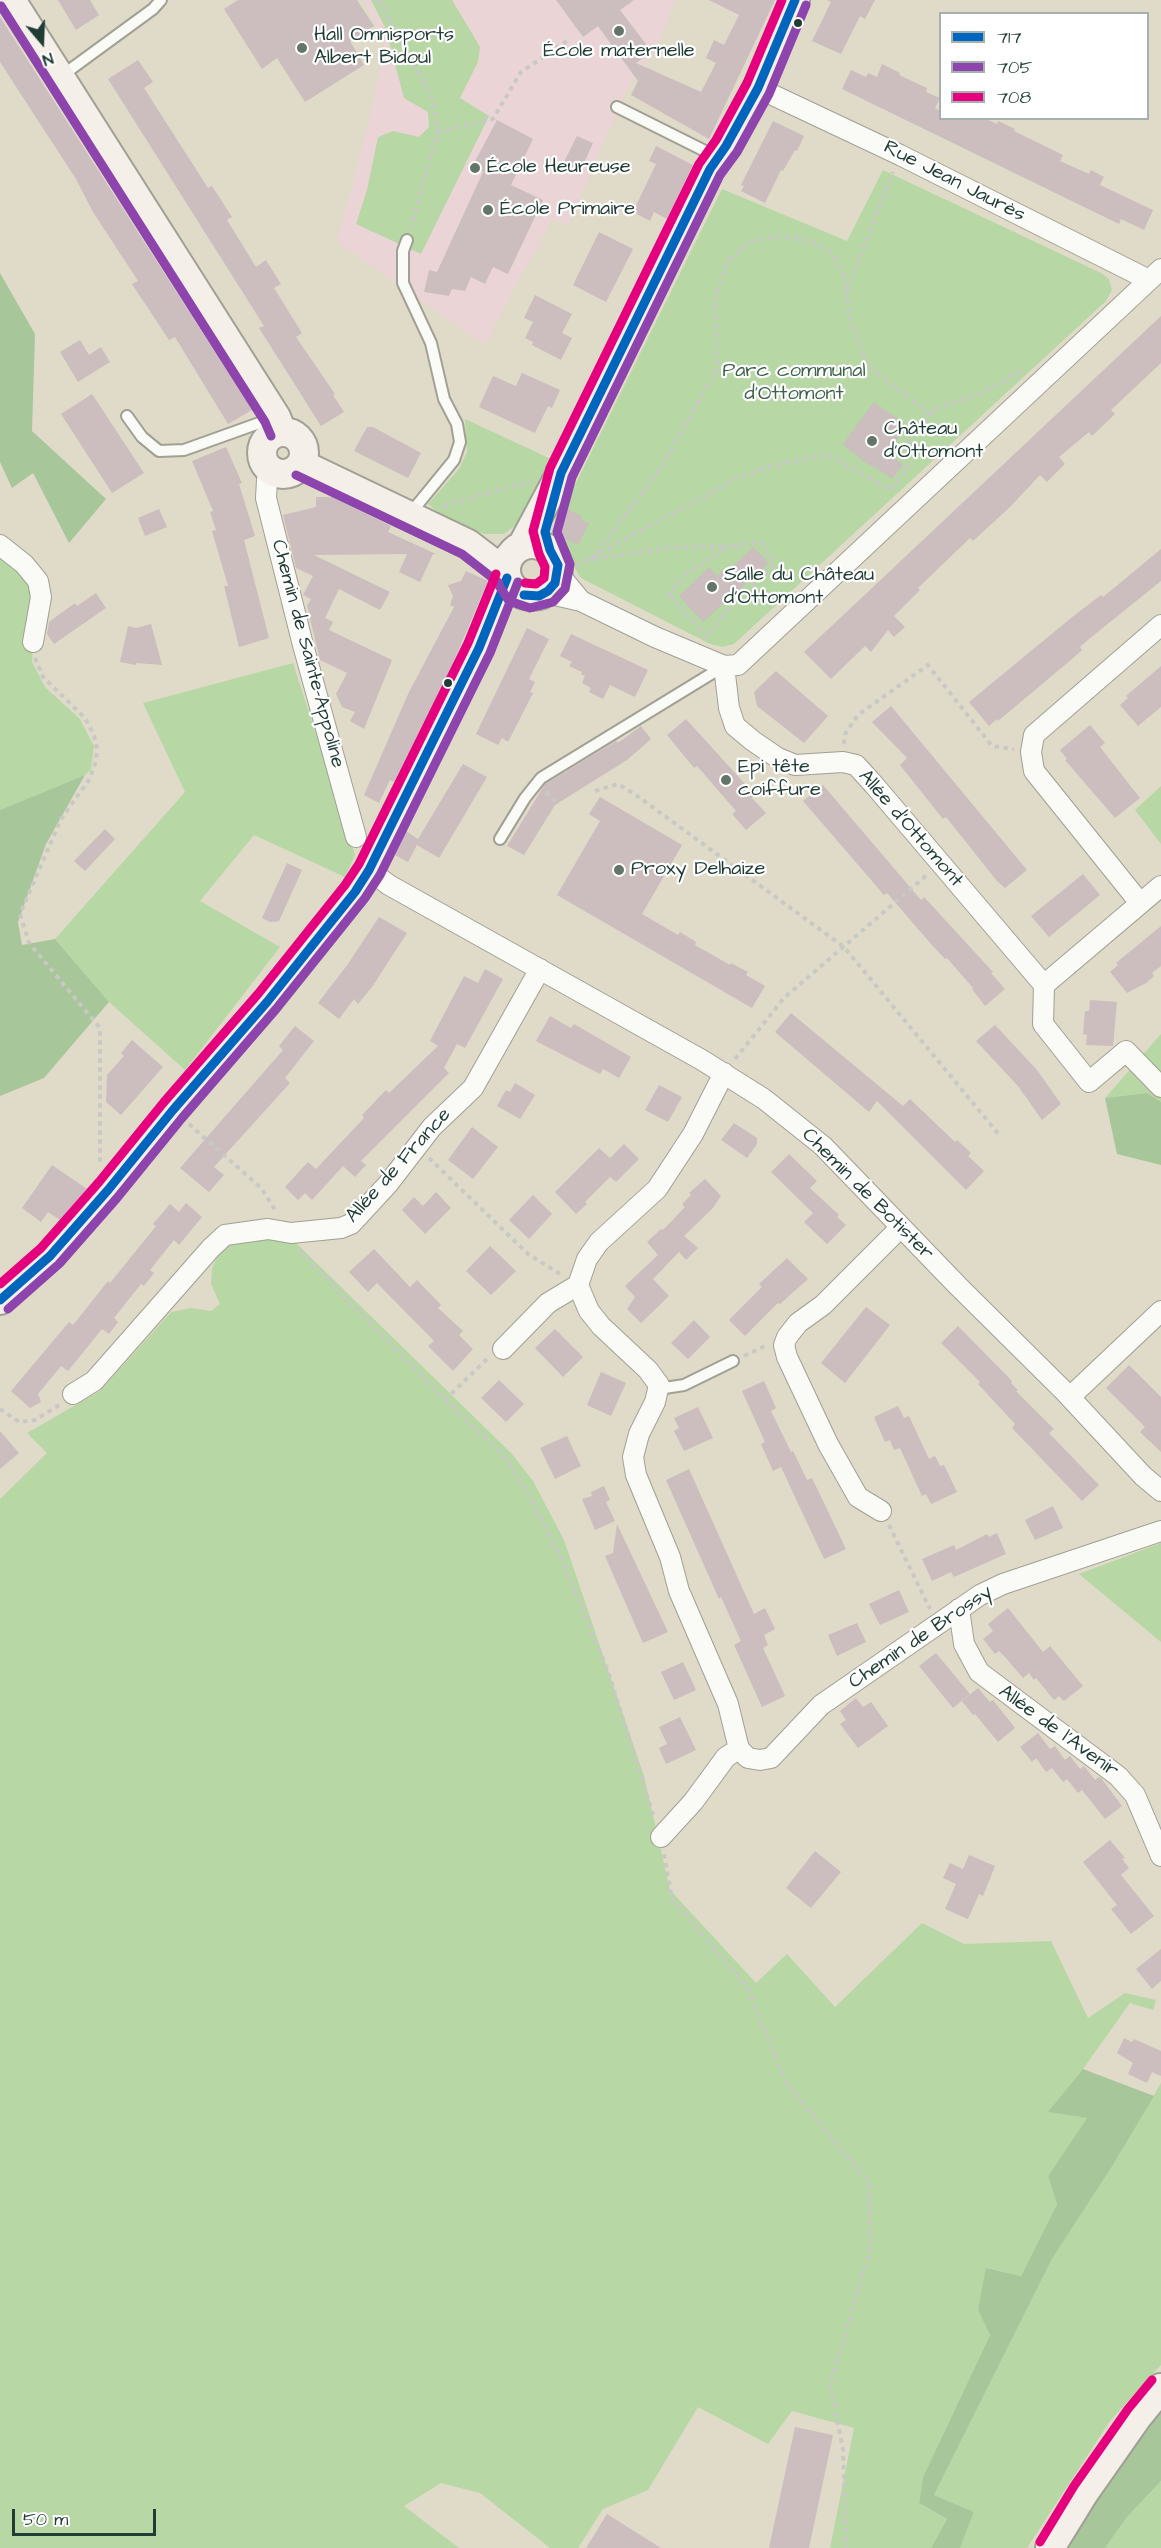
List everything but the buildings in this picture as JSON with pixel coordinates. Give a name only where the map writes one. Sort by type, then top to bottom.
[{"type":"street","points":[[11,0],[279,424],[298,438],[304,455],[301,464],[288,474],[279,474],[265,466],[261,451],[268,437],[279,424]]},
{"type":"street","points":[[519,585],[507,562],[520,546],[561,473],[592,405],[717,157],[758,87],[795,0]]},
{"type":"street","name":"Rue Jean Jaurès","points":[[758,87],[1155,274]]},
{"type":"street","points":[[301,464],[477,550],[519,585],[581,601],[655,637],[724,666],[738,664],[1155,274]]},
{"type":"street","name":"Chemin de Sainte-Appoline","points":[[271,471],[267,480],[266,498],[303,645],[356,837]]},
{"type":"street","points":[[519,585],[548,591],[555,583],[554,562],[545,532],[561,473]]},
{"type":"street","points":[[477,550],[498,551],[532,543],[554,562],[581,601]]},
{"type":"street","points":[[0,545],[24,564],[38,581],[41,597],[33,642]]},
{"type":"street","points":[[0,1300],[50,1256],[108,1190],[173,1110],[267,1002],[355,892],[369,870],[479,648],[519,585]]},
{"type":"street","points":[[1140,903],[1034,771],[1031,752],[1034,735],[1161,626]]},
{"type":"street","name":"Allée d'Ottomont","points":[[724,666],[729,708],[735,726],[778,758],[795,765],[843,762],[856,765],[1044,985]]},
{"type":"street","name":"Chemin de Botister","points":[[369,870],[389,885],[724,1073],[764,1099],[823,1146],[900,1228],[1070,1396],[1143,1476],[1161,1491]]},
{"type":"street","points":[[1161,886],[1044,985],[1044,1024],[1089,1082],[1126,1051],[1161,1087]]},
{"type":"street","name":"Allée de France","points":[[73,1394],[94,1381],[225,1235],[268,1229],[291,1233],[341,1228],[351,1224],[388,1184],[432,1126],[473,1088],[540,969]]},
{"type":"street","points":[[503,1349],[548,1302],[578,1285],[587,1259],[599,1242],[657,1189],[693,1134],[724,1073]]},
{"type":"street","points":[[881,1511],[858,1497],[828,1444],[787,1357],[785,1341],[798,1323],[823,1305],[900,1228]]},
{"type":"street","points":[[578,1285],[589,1311],[601,1326],[648,1370],[659,1385],[655,1402],[639,1434],[633,1457],[636,1475],[670,1557],[679,1591],[728,1704],[739,1749],[726,1757],[693,1802],[661,1837]]},
{"type":"street","points":[[1070,1396],[1161,1311]]},
{"type":"street","name":"Chemin de Brossy","points":[[739,1749],[748,1758],[760,1760],[771,1758],[820,1705],[959,1609],[1003,1584],[1161,1531]]},
{"type":"street","name":"Allée de l'Avenir","points":[[959,1609],[964,1644],[979,1672],[1118,1776],[1135,1795],[1161,1856]]},
{"type":"street","points":[[1050,2548],[1084,2493],[1138,2416],[1161,2388]]},
{"type":"lane","points":[[60,77],[153,9],[161,0]]},
{"type":"lane","points":[[617,107],[717,157]]},
{"type":"lane","points":[[407,240],[403,251],[403,284],[432,343],[444,399],[457,424],[460,441],[454,460],[409,516]]},
{"type":"lane","points":[[127,417],[142,437],[159,451],[184,450],[279,424]]},
{"type":"lane","points":[[500,839],[525,798],[541,778],[724,666]]},
{"type":"lane","points":[[658,1389],[684,1385],[733,1361]]},
{"type":"path","points":[[379,0],[433,99],[438,132],[407,240]]},
{"type":"path","points":[[438,132],[493,119],[521,72],[570,39]]},
{"type":"path","points":[[846,293],[900,155]]},
{"type":"path","points":[[591,560],[660,469],[717,369],[716,301],[727,262],[749,242],[779,236],[810,241],[830,252],[843,272],[850,318],[867,365],[930,414]]},
{"type":"path","points":[[591,560],[736,479],[767,467],[828,454],[890,490],[908,467],[902,450],[936,408],[980,394],[1018,372],[1035,388]]},
{"type":"path","points":[[409,516],[561,473]]},
{"type":"path","points":[[554,562],[591,560],[666,548],[730,546],[761,542],[775,563],[728,609],[706,637],[669,593],[685,575],[730,546]]},
{"type":"path","points":[[33,642],[35,659],[43,677],[85,718],[94,735],[96,761],[89,780],[61,819],[20,914],[29,943],[100,1028],[100,1164],[108,1190]]},
{"type":"path","points":[[843,762],[845,734],[858,715],[928,665],[992,746],[1031,752]]},
{"type":"path","points":[[596,790],[618,784],[636,795],[844,947],[1001,1137]]},
{"type":"path","points":[[724,1073],[784,998],[940,864]]},
{"type":"path","points":[[173,1110],[261,1188],[300,1250],[446,1401],[504,1456],[525,1489],[561,1558],[608,1671],[661,1837],[672,1899],[747,1987],[786,2083],[869,2183],[870,2250],[830,2385],[843,2449],[846,2548]]},
{"type":"path","points":[[417,1146],[528,1254],[578,1285]]},
{"type":"path","points":[[733,1361],[773,1343],[785,1341]]},
{"type":"path","points":[[446,1401],[493,1353],[503,1349]]},
{"type":"path","points":[[0,1409],[19,1422],[35,1420],[53,1411],[73,1394]]},
{"type":"path","points":[[881,1511],[938,1624]]},
{"type":"shaded area","name":"École Heureuse","points":[[364,0],[675,0],[654,54],[642,65],[625,93],[568,225],[552,219],[484,345],[337,242],[370,118],[385,45]]},
{"type":"green space","points":[[371,0],[452,0],[480,47],[478,62],[460,98],[489,116],[421,254],[356,224],[367,190],[378,137],[393,131],[419,137],[429,127],[428,112],[404,98],[385,27]]},
{"type":"green space","name":"Parc communal d'Ottomont","points":[[883,170],[1101,273],[1109,279],[1112,290],[1106,301],[734,644],[722,647],[710,644],[581,578],[552,531],[722,189],[847,241]]},
{"type":"green space","points":[[0,273],[35,334],[32,431],[106,499],[69,543],[33,473],[12,488],[0,462]]},
{"type":"green space","points":[[465,419],[551,459],[516,525],[504,534],[483,534],[439,513],[428,504],[459,469],[467,452]]},
{"type":"green space","points":[[0,551],[29,579],[34,612],[32,662],[45,687],[80,719],[94,746],[91,769],[85,775],[0,810]]},
{"type":"green space","points":[[293,663],[355,855],[345,877],[254,835],[200,901],[280,947],[185,1070],[109,1002],[55,939],[185,792],[143,703]]},
{"type":"green space","points":[[85,775],[46,844],[18,922],[22,945],[55,939],[109,1002],[44,1078],[0,1096],[0,810]]},
{"type":"green space","points":[[1161,786],[1161,844],[1135,810]]},
{"type":"green space","points":[[1161,1034],[1161,1102],[1147,1093],[1105,1098]]},
{"type":"green space","points":[[1147,1093],[1161,1102],[1161,1165],[1117,1154],[1105,1098]]},
{"type":"green space","points":[[248,1238],[294,1241],[512,1454],[533,1481],[564,1540],[644,1776],[670,1890],[756,1983],[787,1954],[835,2007],[922,1923],[964,1944],[1051,1941],[1088,2018],[1125,1993],[1156,2000],[1153,2010],[1130,2003],[1049,2112],[1087,2118],[1048,2176],[1057,2204],[1021,2276],[987,2268],[978,2310],[990,2335],[923,2477],[919,2503],[947,2519],[931,2548],[830,2548],[854,2428],[792,2411],[768,2444],[698,2407],[648,2490],[603,2509],[578,2548],[550,2548],[480,2493],[441,2483],[404,2506],[459,2548],[0,2548],[0,1499],[47,1453],[27,1433],[100,1391],[171,1312],[191,1308],[211,1311],[220,1304],[211,1284],[212,1268],[222,1248]]},
{"type":"green space","points":[[1161,1543],[1161,1642],[1079,1574]]},
{"type":"green space","points":[[1083,2069],[1154,2096],[1113,2165],[1052,2259],[934,2495],[974,2512],[960,2548],[931,2548],[947,2519],[919,2503],[923,2477],[990,2335],[978,2310],[986,2268],[1021,2276],[1057,2204],[1048,2176],[1087,2118],[1048,2112]]},
{"type":"green space","points":[[1161,2083],[1161,2365],[1110,2421],[1027,2548],[960,2548],[974,2512],[934,2495],[1052,2259],[1113,2165]]},
{"type":"green space","points":[[1161,2406],[1161,2481],[1127,2517],[1105,2548],[1059,2548]]},
{"type":"green space","points":[[1161,2481],[1161,2548],[1105,2548],[1127,2517]]},
{"type":"transit line","name":"708","points":[[525,583],[536,584],[544,578],[545,567],[533,531],[550,468],[699,164],[716,140],[747,83],[782,0]]},
{"type":"transit line","name":"717","points":[[524,595],[539,596],[555,583],[558,565],[550,550],[545,532],[561,473],[710,169],[726,146],[758,88],[795,0]]},
{"type":"transit line","name":"705","points":[[496,581],[509,601],[530,608],[553,602],[565,589],[570,564],[557,532],[572,477],[720,175],[737,152],[769,94],[806,5]]},
{"type":"transit line","name":"705","points":[[1,6],[265,422],[271,436]]},
{"type":"transit line","name":"705","points":[[296,475],[462,554],[499,583]]},
{"type":"transit line","name":"708","points":[[0,1284],[41,1248],[99,1182],[164,1102],[258,994],[345,885],[359,864],[468,643],[496,574]]},
{"type":"transit line","name":"717","points":[[0,1300],[50,1256],[108,1190],[173,1110],[267,1002],[355,892],[369,870],[479,648],[507,578]]},
{"type":"transit line","name":"705","points":[[8,1309],[59,1264],[117,1198],[276,1009],[365,898],[380,875],[490,653],[518,582]]},
{"type":"transit line","name":"708","points":[[1040,2542],[1074,2486],[1128,2409],[1152,2380]]},
{"type":"place","name":"École maternelle","points":[[619,31]]},
{"type":"place","name":"Hall Omnisports Albert Bidoul","points":[[302,48]]},
{"type":"place","name":"École Heureuse","points":[[475,168]]},
{"type":"place","name":"École Primaire","points":[[488,210]]},
{"type":"place","name":"Château d'Ottomont","points":[[872,441]]},
{"type":"place","name":"Salle du Château d'Ottomont","points":[[712,587]]},
{"type":"place","name":"Epi tête coiffure","points":[[726,780]]},
{"type":"place","name":"Proxy Delhaize","points":[[619,870]]}]
